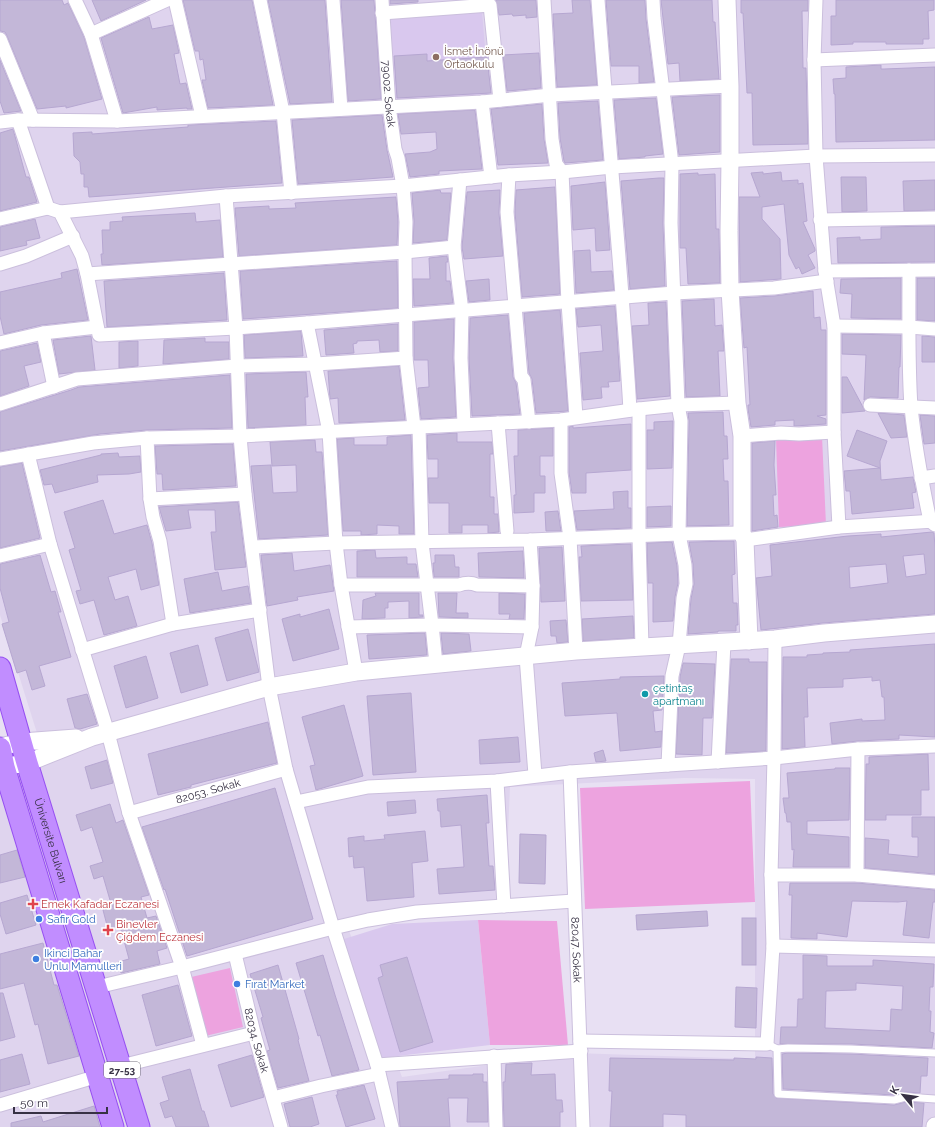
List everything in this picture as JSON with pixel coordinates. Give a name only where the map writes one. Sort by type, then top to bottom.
[{"type":"main road","name":"Üniversite Bulvarı","points":[[0,668],[27,763],[139,1127]]},
{"type":"main road","name":"Üniversite Bulvarı","points":[[1,757],[113,1127]]},
{"type":"street","points":[[75,0],[91,34],[117,121]]},
{"type":"street","points":[[91,34],[167,0]]},
{"type":"street","points":[[175,0],[202,116]]},
{"type":"street","points":[[260,0],[283,112],[291,193]]},
{"type":"street","points":[[334,0],[341,108]]},
{"type":"street","name":"79002. Sokak","points":[[382,0],[389,106],[395,149],[403,186],[406,222],[406,358],[417,427],[422,542],[436,664]]},
{"type":"street","points":[[544,0],[551,95],[552,139],[556,164],[562,172],[568,303],[576,417]]},
{"type":"street","points":[[598,0],[623,298],[635,410],[642,647]]},
{"type":"street","points":[[653,0],[672,164],[671,223],[678,405],[681,421],[680,534],[685,565],[686,584],[683,598],[679,645],[672,676],[668,765]]},
{"type":"street","points":[[727,0],[730,86],[730,290],[737,403],[742,436],[744,537],[749,641]]},
{"type":"street","points":[[816,0],[814,60],[816,156],[820,220],[826,276],[834,326],[834,432],[839,528]]},
{"type":"street","points":[[382,13],[490,5],[500,100]]},
{"type":"street","points":[[0,39],[34,120]]},
{"type":"street","points":[[814,60],[935,56]]},
{"type":"street","points":[[0,122],[18,120],[117,121],[341,108],[482,102],[605,91],[730,86]]},
{"type":"street","points":[[482,102],[491,177]]},
{"type":"street","points":[[18,120],[54,210],[72,236],[82,256],[99,335],[236,328],[568,303],[674,293],[774,288],[826,276],[909,270],[935,270]]},
{"type":"street","points":[[0,219],[54,210],[226,196],[403,186],[509,175],[612,167],[816,156],[935,155]]},
{"type":"street","points":[[509,175],[508,212],[515,306],[521,376],[524,380],[529,422]]},
{"type":"street","points":[[460,180],[454,247],[462,311],[464,424]]},
{"type":"street","points":[[226,196],[236,328],[240,436],[244,494],[269,687],[286,769],[333,928],[378,1070],[392,1127]]},
{"type":"street","points":[[820,220],[935,218]]},
{"type":"street","points":[[0,264],[26,256],[72,236]]},
{"type":"street","points":[[87,274],[405,252],[454,247]]},
{"type":"street","points":[[252,547],[336,543],[639,537],[680,534],[744,537],[839,528],[933,522],[920,478],[912,407],[909,327],[909,270]]},
{"type":"street","points":[[307,323],[329,432],[336,543],[341,585],[356,672]]},
{"type":"street","points":[[834,326],[909,327],[935,329]]},
{"type":"street","points":[[0,342],[43,333],[97,327]]},
{"type":"street","points":[[43,333],[54,387]]},
{"type":"street","points":[[0,404],[77,379],[237,366],[316,364],[406,358]]},
{"type":"street","points":[[0,459],[93,442],[148,438],[240,436],[498,422],[529,422],[561,420],[678,405],[737,403]]},
{"type":"street","points":[[870,405],[935,408]]},
{"type":"street","points":[[561,420],[561,473],[570,538],[576,651]]},
{"type":"street","points":[[498,422],[507,532]]},
{"type":"street","points":[[742,436],[781,433],[799,434],[834,432]]},
{"type":"street","points":[[148,438],[150,499],[153,517],[160,541],[173,624]]},
{"type":"street","points":[[28,454],[50,544],[108,733],[129,813],[182,967],[203,1045]]},
{"type":"street","points":[[920,478],[935,476]]},
{"type":"street","points":[[150,499],[244,494]]},
{"type":"street","points":[[530,540],[533,586],[532,626],[526,656],[535,775]]},
{"type":"street","points":[[0,556],[50,544]]},
{"type":"street","points":[[341,585],[474,584],[533,586]]},
{"type":"street","points":[[82,650],[173,624],[260,610]]},
{"type":"street","points":[[1,757],[27,763],[92,738],[269,687],[356,672],[576,651],[749,641],[935,624]]},
{"type":"street","points":[[348,627],[432,625],[532,626]]},
{"type":"street","points":[[273,1098],[378,1070],[581,1046],[772,1047],[773,946],[771,875],[775,639]]},
{"type":"street","points":[[718,762],[724,642]]},
{"type":"street","points":[[1,757],[22,742],[92,738]]},
{"type":"street","points":[[296,802],[368,787],[497,781],[535,775],[570,772],[774,758],[858,749],[935,746]]},
{"type":"street","points":[[857,875],[858,749]]},
{"type":"street","name":"82053. Sokak","points":[[129,813],[286,769]]},
{"type":"street","name":"82047. Sokak","points":[[570,772],[583,1127]]},
{"type":"street","points":[[497,781],[504,906]]},
{"type":"street","points":[[771,875],[857,875],[935,882]]},
{"type":"street","points":[[97,987],[235,954],[333,928],[417,912],[574,901]]},
{"type":"street","points":[[773,946],[935,950]]},
{"type":"street","name":"82034. Sokak","points":[[235,954],[254,1033],[281,1127]]},
{"type":"street","points":[[121,1066],[254,1033]]},
{"type":"street","points":[[494,1056],[496,1127]]},
{"type":"street","points":[[0,1104],[98,1076]]},
{"type":"lane","points":[[935,1053],[772,1047],[778,1094],[894,1100],[906,1097],[935,1099]]},
{"type":"shaded area","points":[[0,0],[935,0],[935,1127],[0,1127],[0,743],[4,755],[42,749],[0,615]],"holes":[[[684,778],[755,779],[755,1059],[574,1053],[402,1077],[347,925],[505,900],[510,787]]]},
{"type":"shaded area","name":"İsmet İnönü Ortaokulu","points":[[482,12],[489,94],[389,100],[384,20]]},
{"type":"shaded area","points":[[822,436],[826,525],[779,527],[776,438]]},
{"type":"shaded area","points":[[750,781],[755,902],[585,909],[580,788]]},
{"type":"shaded area","points":[[478,920],[490,1045],[381,1058],[344,939],[392,924]]},
{"type":"shaded area","points":[[478,920],[557,921],[568,1045],[490,1045]]},
{"type":"shaded area","points":[[230,968],[243,1027],[201,1037],[187,978]]},
{"type":"building","points":[[0,0],[62,0],[64,5],[68,3],[84,37],[102,99],[66,108],[66,106],[37,109],[7,36],[5,32],[0,31]]},
{"type":"building","points":[[92,0],[146,0],[101,21]]},
{"type":"building","points":[[183,0],[252,0],[273,105],[208,108],[202,80],[206,80],[203,59],[200,60],[199,51],[195,51]]},
{"type":"building","points":[[268,0],[325,0],[332,102],[290,104]]},
{"type":"building","points":[[341,0],[374,0],[381,99],[348,101]]},
{"type":"building","points":[[390,0],[418,0],[418,2],[390,4]]},
{"type":"building","points":[[496,0],[536,0],[537,17],[526,18],[526,15],[513,16],[512,14],[499,15]]},
{"type":"building","points":[[572,0],[590,0],[597,85],[557,87],[553,14],[573,13]]},
{"type":"building","points":[[606,0],[645,0],[654,82],[639,83],[639,66],[611,66]]},
{"type":"building","points":[[661,0],[712,0],[719,79],[680,81],[679,63],[668,64]]},
{"type":"building","points":[[741,0],[808,0],[808,11],[802,11],[803,68],[806,68],[808,144],[753,145],[752,93],[747,93]]},
{"type":"building","points":[[836,0],[934,0],[934,10],[928,11],[929,39],[923,39],[923,44],[853,42],[853,44],[831,45],[831,16],[836,16]]},
{"type":"building","points":[[149,17],[152,29],[173,25],[179,53],[174,54],[180,84],[186,83],[192,109],[157,110],[157,107],[123,113],[101,38]]},
{"type":"building","points":[[539,53],[541,88],[507,91],[503,55]]},
{"type":"building","points":[[427,54],[427,61],[487,57],[491,93],[397,98],[394,56]]},
{"type":"building","points":[[0,60],[21,111],[4,113],[0,101]]},
{"type":"building","points":[[881,65],[881,69],[935,67],[935,140],[836,142],[835,94],[833,79],[846,78],[846,67]]},
{"type":"building","points":[[720,95],[720,152],[679,155],[672,97]]},
{"type":"building","points":[[656,98],[663,154],[619,159],[614,100]]},
{"type":"building","points":[[598,101],[603,160],[565,163],[560,138],[558,103]]},
{"type":"building","points":[[542,104],[544,139],[548,163],[498,165],[491,109]]},
{"type":"building","points":[[475,110],[482,169],[439,171],[439,174],[410,177],[405,154],[430,152],[437,149],[436,132],[401,134],[398,114]]},
{"type":"building","points":[[382,115],[393,177],[298,184],[292,120]]},
{"type":"building","points":[[276,121],[282,183],[89,197],[88,187],[84,187],[84,174],[81,174],[80,162],[74,156],[73,133],[92,132],[92,134],[188,127],[188,125]]},
{"type":"building","points":[[13,129],[26,177],[29,177],[37,202],[0,211],[0,133]]},
{"type":"building","points":[[763,172],[763,174],[781,172],[782,181],[798,180],[798,184],[803,183],[807,221],[803,222],[815,249],[815,251],[808,255],[815,268],[802,274],[799,267],[796,269],[789,255],[784,204],[762,207],[762,219],[780,239],[781,279],[740,282],[739,197],[760,197],[751,173]]},
{"type":"building","points":[[698,173],[698,175],[715,174],[716,229],[719,229],[720,283],[688,284],[686,248],[680,248],[680,174]]},
{"type":"building","points":[[841,177],[866,177],[867,211],[842,212]]},
{"type":"building","points":[[664,178],[663,223],[665,286],[630,289],[621,181]]},
{"type":"building","points":[[935,180],[935,210],[904,211],[903,181]]},
{"type":"building","points":[[605,182],[610,250],[596,251],[595,228],[573,230],[571,186]]},
{"type":"building","points":[[555,187],[560,294],[522,297],[515,212],[516,190]]},
{"type":"building","points":[[440,190],[441,193],[451,193],[447,240],[413,243],[414,221],[412,193]]},
{"type":"building","points":[[500,190],[499,213],[503,256],[464,259],[462,247],[467,192]]},
{"type":"building","points":[[396,197],[398,222],[397,245],[239,256],[235,208],[269,206],[269,209],[296,208],[295,203]]},
{"type":"building","points":[[195,213],[196,222],[220,220],[223,257],[102,265],[102,230],[110,230],[110,222],[123,221],[122,217]]},
{"type":"building","points":[[35,219],[40,238],[26,241],[27,245],[0,251],[0,227]]},
{"type":"building","points":[[935,226],[935,262],[838,263],[837,238],[860,237],[860,240],[881,239],[881,227]]},
{"type":"building","points":[[590,250],[591,272],[612,271],[614,290],[576,293],[574,251]]},
{"type":"building","points":[[447,256],[448,262],[446,262],[446,281],[450,281],[453,303],[414,306],[413,279],[430,279],[429,258]]},
{"type":"building","points":[[397,261],[398,308],[243,319],[240,271]]},
{"type":"building","points":[[77,269],[88,320],[41,325],[4,334],[0,316],[0,292],[62,278],[61,273]]},
{"type":"building","points":[[224,273],[227,320],[107,327],[104,281]]},
{"type":"building","points":[[901,278],[901,319],[851,318],[852,294],[840,293],[841,279]]},
{"type":"building","points":[[917,278],[935,278],[935,321],[917,320]]},
{"type":"building","points":[[489,279],[490,300],[469,302],[466,281]]},
{"type":"building","points":[[813,291],[814,318],[820,317],[821,330],[826,330],[826,415],[817,416],[826,419],[826,424],[794,426],[794,420],[775,421],[775,425],[751,427],[748,409],[748,405],[750,405],[747,347],[744,348],[740,298],[774,296]]},
{"type":"building","points":[[714,299],[715,326],[722,325],[724,351],[718,351],[720,396],[686,397],[682,301]]},
{"type":"building","points":[[666,302],[670,396],[637,399],[632,326],[649,325],[648,303]]},
{"type":"building","points":[[615,306],[620,381],[608,382],[609,387],[601,387],[602,398],[583,400],[580,353],[603,351],[601,325],[578,327],[576,309]]},
{"type":"building","points":[[560,310],[568,411],[536,413],[532,379],[529,373],[524,313]]},
{"type":"building","points":[[508,315],[513,377],[516,383],[520,414],[472,416],[469,358],[470,318]]},
{"type":"building","points":[[454,319],[453,358],[456,417],[421,419],[418,388],[429,387],[428,360],[414,360],[414,322]]},
{"type":"building","points":[[398,324],[398,351],[380,352],[379,340],[357,341],[357,343],[353,344],[354,353],[326,355],[324,330]]},
{"type":"building","points":[[301,331],[303,356],[245,358],[244,335]]},
{"type":"building","points":[[842,334],[901,335],[898,398],[870,397],[864,400],[866,355],[842,354]]},
{"type":"building","points":[[91,336],[95,370],[59,374],[53,340]]},
{"type":"building","points":[[922,336],[935,337],[935,362],[922,362]]},
{"type":"building","points":[[205,338],[205,342],[229,342],[229,359],[163,364],[164,340]]},
{"type":"building","points":[[138,341],[138,366],[119,368],[119,342]]},
{"type":"building","points":[[37,343],[41,362],[24,366],[29,386],[0,396],[0,351]]},
{"type":"building","points":[[399,366],[405,420],[339,423],[338,398],[330,399],[328,371]]},
{"type":"building","points":[[306,372],[308,397],[305,397],[306,425],[248,428],[246,374]]},
{"type":"building","points":[[230,375],[232,428],[147,430],[100,434],[0,451],[0,412],[79,387]]},
{"type":"building","points":[[842,377],[847,377],[865,411],[842,413]]},
{"type":"building","points":[[723,412],[724,436],[727,436],[728,459],[723,459],[724,481],[728,481],[729,525],[687,526],[688,413]]},
{"type":"building","points":[[878,413],[904,415],[907,437],[891,438]]},
{"type":"building","points":[[920,415],[935,416],[935,443],[924,444]]},
{"type":"building","points":[[673,421],[672,468],[647,469],[647,430],[654,430],[654,422]]},
{"type":"building","points":[[631,424],[631,470],[586,473],[586,493],[572,493],[569,472],[569,427]]},
{"type":"building","points":[[553,428],[553,456],[540,456],[540,476],[545,476],[545,493],[534,493],[534,512],[514,513],[514,495],[516,495],[514,456],[518,456],[518,430]]},
{"type":"building","points":[[857,430],[887,441],[880,461],[881,480],[913,477],[916,492],[912,493],[914,508],[852,514],[850,491],[846,491],[844,471],[880,468],[847,456]]},
{"type":"building","points":[[457,433],[457,442],[492,442],[493,454],[490,454],[490,497],[494,497],[494,514],[498,514],[499,532],[488,533],[488,525],[462,525],[462,533],[449,533],[449,503],[429,503],[428,478],[438,478],[438,459],[428,459],[427,435]]},
{"type":"building","points":[[411,435],[414,534],[399,534],[399,526],[377,525],[377,534],[361,535],[361,531],[343,531],[337,439],[354,438],[354,445],[387,445],[387,437]]},
{"type":"building","points":[[315,440],[316,452],[322,452],[328,535],[259,539],[251,466],[271,465],[273,493],[297,492],[296,465],[272,466],[270,442]]},
{"type":"building","points":[[775,441],[774,465],[776,495],[773,495],[774,516],[777,515],[778,527],[752,531],[752,443]]},
{"type":"building","points":[[233,444],[236,486],[163,490],[162,474],[157,474],[155,446]]},
{"type":"building","points":[[118,453],[119,457],[140,456],[141,472],[97,475],[98,482],[55,493],[52,484],[44,485],[40,470],[101,454]]},
{"type":"building","points":[[22,463],[40,538],[0,548],[0,467]]},
{"type":"building","points":[[628,491],[628,508],[631,508],[631,528],[577,530],[574,511],[614,509],[613,492]]},
{"type":"building","points":[[103,500],[114,534],[147,525],[152,543],[159,585],[141,590],[136,569],[108,577],[115,600],[128,596],[137,626],[104,635],[94,600],[80,604],[76,591],[81,590],[69,550],[75,548],[64,512]]},
{"type":"building","points":[[238,502],[246,567],[215,570],[211,532],[216,532],[215,510],[188,510],[191,528],[166,531],[159,507]]},
{"type":"building","points":[[671,506],[671,526],[647,527],[647,507]]},
{"type":"building","points":[[558,511],[561,531],[546,531],[545,512]]},
{"type":"building","points":[[934,533],[935,614],[823,623],[761,630],[756,578],[772,576],[770,545],[848,536],[881,534],[881,537]],"holes":[[[924,554],[926,574],[906,577],[903,556]],[[886,564],[888,583],[850,588],[849,567]]]},
{"type":"building","points":[[734,541],[735,574],[732,575],[733,603],[737,603],[738,625],[736,625],[736,631],[688,634],[694,584],[693,564],[689,542]]},
{"type":"building","points":[[672,542],[677,566],[678,583],[673,621],[653,622],[653,583],[648,583],[647,543]]},
{"type":"building","points":[[631,544],[633,600],[581,601],[579,557],[582,557],[581,546]]},
{"type":"building","points":[[562,547],[565,601],[541,602],[539,548]]},
{"type":"building","points":[[375,550],[376,558],[407,557],[407,564],[416,564],[418,577],[357,577],[357,551]]},
{"type":"building","points":[[523,551],[524,578],[479,577],[478,553]]},
{"type":"building","points":[[292,553],[294,571],[330,565],[334,591],[297,597],[298,600],[267,606],[261,555]]},
{"type":"building","points":[[40,555],[51,592],[55,591],[61,612],[58,612],[71,657],[39,666],[45,686],[32,690],[26,670],[17,673],[2,624],[9,622],[0,588],[0,564]]},
{"type":"building","points":[[435,555],[454,555],[455,567],[459,567],[459,577],[434,577],[433,563],[435,563]]},
{"type":"building","points":[[218,572],[222,591],[248,586],[251,603],[190,613],[184,579]]},
{"type":"building","points":[[375,593],[419,593],[419,615],[423,615],[423,617],[409,618],[409,601],[388,602],[388,608],[385,608],[385,618],[362,619],[363,600],[376,596]]},
{"type":"building","points":[[438,593],[457,593],[456,613],[468,613],[468,618],[439,617]]},
{"type":"building","points":[[499,593],[525,594],[524,619],[509,619],[510,614],[499,614]]},
{"type":"building","points":[[329,609],[339,649],[293,661],[282,619],[300,614],[300,617]]},
{"type":"building","points":[[633,616],[634,638],[583,641],[582,619]]},
{"type":"building","points":[[566,620],[568,642],[557,643],[556,636],[551,636],[550,621]]},
{"type":"building","points":[[248,629],[259,672],[227,681],[215,638]]},
{"type":"building","points":[[425,633],[427,655],[369,659],[367,635]]},
{"type":"building","points":[[441,633],[469,634],[471,651],[443,654]]},
{"type":"building","points":[[935,644],[935,737],[899,735],[899,739],[832,744],[830,723],[862,719],[862,721],[885,720],[884,697],[882,697],[880,680],[872,681],[872,677],[843,679],[843,687],[807,688],[808,717],[804,717],[805,747],[782,749],[783,657],[807,657],[807,655],[823,653],[850,652],[850,650]]},
{"type":"building","points":[[198,645],[208,685],[181,693],[170,653]]},
{"type":"building","points":[[146,656],[158,698],[126,708],[114,666]]},
{"type":"building","points":[[731,659],[749,659],[749,662],[767,662],[766,751],[726,753]]},
{"type":"building","points":[[683,663],[715,664],[712,718],[703,718],[702,755],[676,754],[680,677]]},
{"type":"building","points":[[664,676],[662,710],[653,711],[655,732],[662,731],[661,747],[620,751],[617,713],[565,716],[562,683],[620,679],[620,677]]},
{"type":"building","points":[[411,693],[416,772],[373,775],[367,696]]},
{"type":"building","points":[[87,694],[97,724],[80,729],[75,728],[67,699]]},
{"type":"building","points":[[344,705],[363,776],[316,790],[310,766],[315,765],[302,717]]},
{"type":"building","points":[[268,722],[277,763],[158,795],[148,754]]},
{"type":"building","points":[[518,737],[520,762],[480,764],[479,740]]},
{"type":"building","points":[[603,750],[606,761],[596,762],[594,753]]},
{"type":"building","points":[[928,754],[929,790],[921,790],[921,815],[886,815],[886,820],[865,820],[866,764],[869,764],[869,757]]},
{"type":"building","points":[[107,760],[113,783],[91,789],[85,767]]},
{"type":"building","points":[[850,768],[849,820],[807,821],[807,834],[849,837],[849,867],[793,867],[794,849],[792,850],[791,822],[787,822],[783,798],[789,798],[787,773]]},
{"type":"building","points":[[275,788],[313,919],[187,956],[165,889],[164,890],[142,827]]},
{"type":"building","points":[[487,795],[489,823],[486,823],[489,866],[493,866],[495,890],[439,894],[437,869],[464,867],[461,825],[441,827],[440,811],[438,811],[437,799]]},
{"type":"building","points":[[415,800],[416,813],[388,816],[387,802]]},
{"type":"building","points":[[110,804],[116,823],[123,820],[149,895],[141,897],[147,918],[156,916],[167,948],[157,951],[160,964],[121,973],[118,962],[129,959],[120,926],[108,929],[103,910],[112,907],[103,876],[94,879],[90,866],[103,862],[92,827],[81,831],[76,815]]},
{"type":"building","points":[[912,817],[935,817],[935,874],[865,868],[865,838],[889,840],[888,854],[918,857],[918,837],[912,837]]},
{"type":"building","points":[[425,831],[428,861],[412,863],[414,897],[367,901],[364,867],[354,868],[353,856],[349,857],[348,838],[364,836],[364,841],[385,839],[384,835]]},
{"type":"building","points":[[520,834],[546,835],[545,884],[519,883]]},
{"type":"building","points":[[17,850],[25,877],[0,883],[0,855]]},
{"type":"building","points":[[790,883],[857,883],[935,890],[935,902],[933,902],[929,938],[903,935],[907,901],[852,901],[847,937],[817,933],[817,939],[791,938],[792,895],[789,895]]},
{"type":"building","points":[[27,895],[36,925],[6,934],[0,914],[0,903]]},
{"type":"building","points":[[707,911],[708,926],[637,930],[636,915]]},
{"type":"building","points":[[742,918],[756,918],[756,965],[742,965]]},
{"type":"building","points":[[43,943],[54,985],[57,985],[79,1056],[48,1064],[38,1024],[35,1025],[24,983],[0,989],[0,954]]},
{"type":"building","points":[[323,955],[359,1070],[332,1076],[296,963]]},
{"type":"building","points":[[803,955],[827,956],[827,966],[873,966],[873,960],[934,964],[933,987],[930,987],[929,1011],[931,1011],[930,1032],[934,1033],[932,1048],[851,1044],[780,1044],[781,1027],[797,1027],[798,999],[803,999]],"holes":[[[856,983],[903,986],[902,1010],[891,1009],[890,1031],[825,1028],[826,991],[856,990]]]},
{"type":"building","points":[[407,957],[433,1042],[400,1052],[378,978],[383,976],[380,965]]},
{"type":"building","points":[[278,965],[309,1081],[278,1088],[267,1051],[270,1050],[261,1018],[263,1017],[250,974]]},
{"type":"building","points":[[178,985],[192,1036],[156,1046],[142,995]]},
{"type":"building","points":[[736,987],[757,988],[756,1028],[735,1027]]},
{"type":"building","points":[[0,993],[3,993],[15,1037],[0,1041]]},
{"type":"building","points":[[22,1054],[30,1084],[0,1092],[0,1060]]},
{"type":"building","points":[[782,1054],[851,1054],[928,1058],[927,1076],[921,1076],[920,1093],[906,1092],[894,1095],[783,1089]]},
{"type":"building","points":[[252,1055],[264,1097],[231,1107],[218,1065]]},
{"type":"building","points":[[756,1057],[772,1058],[773,1094],[776,1098],[894,1105],[906,1102],[924,1103],[922,1127],[686,1127],[686,1115],[663,1114],[663,1127],[610,1127],[612,1091],[609,1091],[610,1058],[734,1060],[734,1058],[756,1059]]},
{"type":"building","points":[[532,1063],[531,1075],[555,1074],[556,1100],[562,1100],[563,1112],[560,1112],[560,1127],[504,1127],[503,1082],[505,1082],[506,1064]]},
{"type":"building","points":[[190,1069],[202,1111],[204,1111],[209,1127],[176,1127],[172,1116],[165,1118],[160,1103],[169,1100],[162,1077]]},
{"type":"building","points":[[483,1074],[483,1082],[487,1082],[488,1122],[467,1122],[468,1098],[448,1098],[450,1127],[400,1127],[397,1082],[449,1079],[449,1075]]},
{"type":"building","points":[[364,1085],[375,1119],[346,1127],[336,1095],[338,1095],[337,1091]]},
{"type":"building","points":[[312,1097],[319,1124],[310,1127],[290,1127],[284,1104]]},
{"type":"building","points":[[94,1106],[100,1127],[11,1127],[11,1123],[41,1116],[43,1122]]},
{"type":"place","name":"İsmet İnönü Ortaokulu","points":[[436,57]]},
{"type":"place","name":"çetintaş apartmanı","points":[[645,694]]},
{"type":"place","name":"Emek Kafadar Eczanesi","points":[[33,904]]},
{"type":"place","name":"Safir Gold","points":[[39,919]]},
{"type":"place","name":"Binevler Çiğdem Eczanesi","points":[[108,930]]},
{"type":"place","name":"Ikinci Bahar Unlu Mamulleri","points":[[36,959]]},
{"type":"place","name":"Fırat Market","points":[[237,984]]}]
